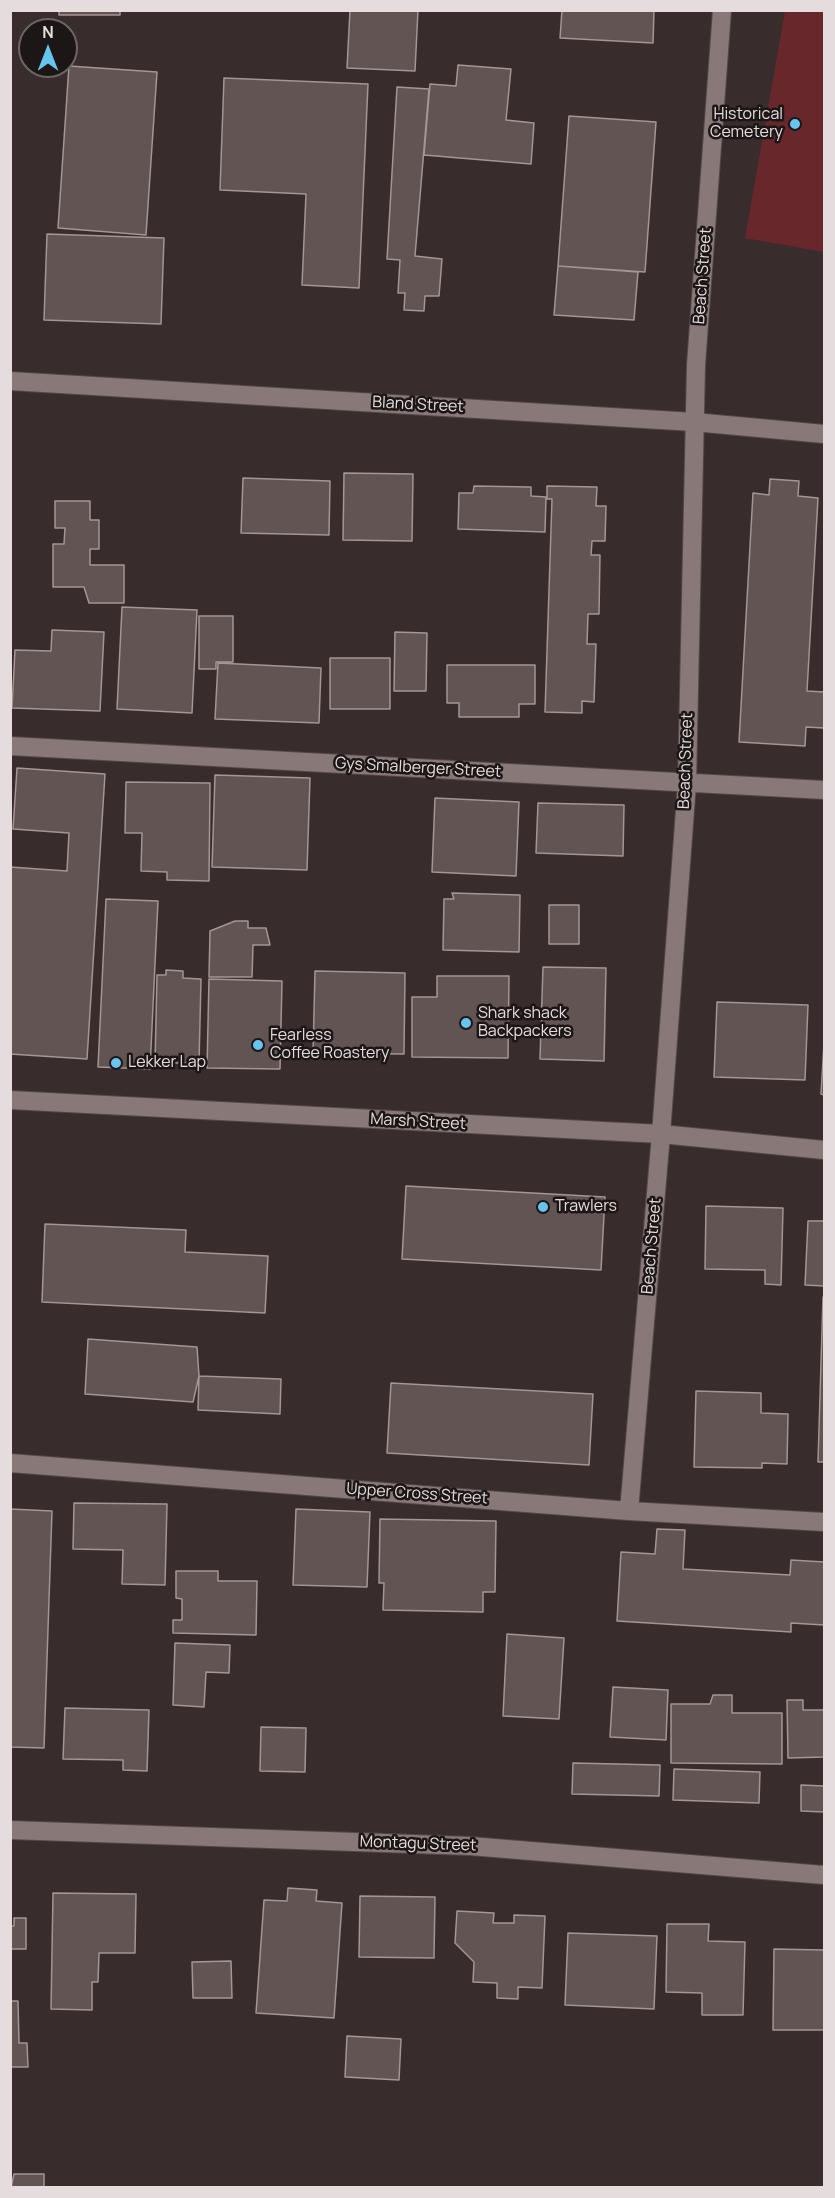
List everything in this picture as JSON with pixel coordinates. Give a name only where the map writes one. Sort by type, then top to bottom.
[{"type":"street","name":"Beach Street","points":[[629,1510],[661,1134],[687,783],[696,365],[722,10]]},
{"type":"street","name":"Bland Street","points":[[10,381],[694,422],[825,434]]},
{"type":"street","name":"Gys Smalberger Street","points":[[10,746],[825,790]]},
{"type":"street","name":"Marsh Street","points":[[10,1100],[661,1134],[825,1150]]},
{"type":"street","name":"Upper Cross Street","points":[[10,1463],[629,1510],[825,1522]]},
{"type":"street","name":"Montagu Street","points":[[10,1830],[471,1846],[825,1875]]},
{"type":"shaded area","name":"Historical Cemetery","points":[[785,11],[824,11],[824,252],[745,238]]},
{"type":"building","points":[[59,10],[120,10],[120,15],[59,15]]},
{"type":"building","points":[[350,10],[418,10],[415,71],[347,68]]},
{"type":"building","points":[[562,10],[654,10],[653,43],[560,38]]},
{"type":"building","points":[[458,65],[511,69],[506,120],[534,123],[531,164],[424,155],[430,84],[456,86]]},
{"type":"building","points":[[78,67],[157,72],[146,235],[58,228],[68,78],[78,78]]},
{"type":"building","points":[[224,78],[368,84],[359,288],[302,285],[306,194],[220,190]]},
{"type":"building","points":[[397,87],[429,89],[415,256],[442,259],[439,296],[425,296],[424,311],[404,310],[405,293],[398,293],[400,260],[387,259]]},
{"type":"building","points":[[569,116],[656,122],[645,272],[558,266]]},
{"type":"building","points":[[47,234],[164,238],[161,324],[44,320]]},
{"type":"building","points":[[558,266],[638,272],[634,320],[554,315]]},
{"type":"building","points":[[344,473],[413,474],[412,541],[343,540]]},
{"type":"building","points":[[243,478],[330,481],[329,535],[241,533]]},
{"type":"building","points":[[770,479],[799,481],[798,496],[818,498],[807,691],[824,692],[824,728],[806,727],[805,746],[739,742],[753,493],[769,495]]},
{"type":"building","points":[[474,486],[531,487],[531,496],[546,497],[545,532],[458,529],[459,493],[473,493]]},
{"type":"building","points":[[547,486],[597,487],[596,506],[606,506],[605,541],[592,541],[591,555],[600,555],[599,614],[588,614],[587,644],[596,644],[594,702],[582,701],[582,713],[545,712],[552,499],[547,499]]},
{"type":"building","points":[[55,501],[90,501],[90,520],[99,520],[99,549],[90,549],[90,565],[124,565],[124,603],[89,603],[84,587],[53,587],[53,544],[64,544],[65,528],[55,528]]},
{"type":"building","points":[[122,607],[197,610],[192,713],[117,709]]},
{"type":"building","points":[[199,616],[233,616],[233,662],[216,662],[216,669],[199,669]]},
{"type":"building","points":[[52,630],[104,632],[100,711],[12,708],[15,650],[51,651]]},
{"type":"building","points":[[395,632],[427,633],[426,691],[394,691]]},
{"type":"building","points":[[330,658],[390,658],[390,709],[330,709]]},
{"type":"building","points":[[218,663],[321,668],[319,723],[215,719]]},
{"type":"building","points":[[447,665],[535,665],[535,704],[519,704],[519,717],[459,717],[459,703],[447,703]]},
{"type":"building","points":[[17,768],[105,774],[87,1059],[10,1054],[10,867],[67,871],[69,833],[13,829]]},
{"type":"building","points":[[215,775],[310,778],[307,870],[212,867]]},
{"type":"building","points":[[126,782],[210,783],[209,881],[167,880],[167,872],[141,871],[142,833],[125,833]]},
{"type":"building","points":[[435,798],[519,802],[516,876],[432,872]]},
{"type":"building","points":[[538,803],[624,805],[623,856],[536,853]]},
{"type":"building","points":[[452,893],[520,895],[519,952],[443,950],[444,899],[454,899]]},
{"type":"building","points":[[106,899],[158,901],[150,1069],[98,1067]]},
{"type":"building","points":[[549,905],[579,905],[579,944],[549,944]]},
{"type":"building","points":[[235,921],[248,921],[248,928],[266,928],[270,945],[253,945],[252,977],[209,977],[210,931]]},
{"type":"building","points":[[543,967],[606,968],[604,1061],[540,1059]]},
{"type":"building","points":[[166,970],[183,971],[183,978],[201,979],[199,1063],[155,1063],[157,975],[166,975]]},
{"type":"building","points":[[315,971],[405,973],[404,1054],[313,1053]]},
{"type":"building","points":[[437,976],[509,976],[508,1058],[412,1057],[412,997],[437,997]]},
{"type":"building","points":[[209,979],[282,981],[280,1069],[207,1068]]},
{"type":"building","points":[[717,1002],[808,1005],[805,1080],[714,1077]]},
{"type":"building","points":[[824,1043],[824,1095],[821,1094]]},
{"type":"building","points":[[406,1186],[605,1197],[601,1270],[402,1259]]},
{"type":"building","points":[[706,1206],[783,1208],[781,1285],[765,1284],[765,1270],[705,1269]]},
{"type":"building","points":[[808,1221],[824,1221],[824,1286],[805,1285]]},
{"type":"building","points":[[45,1224],[186,1230],[185,1252],[268,1256],[265,1313],[42,1302]]},
{"type":"building","points":[[823,1297],[824,1462],[818,1462]]},
{"type":"building","points":[[88,1339],[197,1347],[199,1376],[193,1402],[85,1394]]},
{"type":"building","points":[[199,1376],[281,1379],[280,1414],[198,1410]]},
{"type":"building","points":[[391,1383],[593,1394],[589,1465],[387,1453]]},
{"type":"building","points":[[696,1391],[761,1393],[761,1413],[788,1414],[787,1464],[762,1463],[762,1468],[694,1467]]},
{"type":"building","points":[[74,1503],[167,1504],[165,1585],[122,1584],[123,1550],[73,1549]]},
{"type":"building","points":[[10,1509],[52,1511],[44,1748],[10,1747]]},
{"type":"building","points":[[296,1509],[370,1512],[367,1587],[293,1585]]},
{"type":"building","points":[[380,1519],[496,1521],[495,1592],[483,1592],[483,1612],[383,1610],[384,1583],[379,1583]]},
{"type":"building","points":[[657,1529],[685,1530],[683,1569],[790,1575],[791,1560],[824,1562],[824,1625],[791,1623],[791,1632],[617,1621],[621,1552],[655,1554]]},
{"type":"building","points":[[176,1571],[218,1571],[218,1581],[257,1581],[256,1635],[173,1633],[173,1620],[182,1620],[182,1599],[176,1598]]},
{"type":"building","points":[[507,1634],[564,1638],[559,1719],[503,1716]]},
{"type":"building","points":[[175,1643],[230,1645],[229,1673],[206,1672],[204,1707],[173,1705]]},
{"type":"building","points":[[613,1687],[668,1690],[666,1740],[610,1737]]},
{"type":"building","points":[[713,1695],[732,1695],[732,1713],[782,1713],[782,1764],[671,1763],[671,1704],[710,1704]]},
{"type":"building","points":[[787,1700],[803,1700],[803,1710],[824,1710],[824,1757],[788,1758]]},
{"type":"building","points":[[65,1708],[149,1710],[147,1771],[123,1770],[123,1760],[63,1759]]},
{"type":"building","points":[[261,1727],[306,1728],[305,1772],[260,1771]]},
{"type":"building","points":[[573,1763],[660,1765],[659,1796],[572,1794]]},
{"type":"building","points":[[674,1769],[760,1772],[759,1803],[673,1800]]},
{"type":"building","points":[[801,1785],[824,1786],[824,1812],[801,1811]]},
{"type":"building","points":[[288,1888],[317,1890],[316,1901],[342,1903],[334,2018],[256,2013],[264,1900],[287,1901]]},
{"type":"building","points":[[53,1893],[136,1894],[135,1953],[99,1953],[98,1982],[92,1982],[92,2010],[51,2009]]},
{"type":"building","points":[[360,1896],[435,1897],[434,1958],[359,1957]]},
{"type":"building","points":[[457,1911],[494,1913],[493,1923],[514,1923],[514,1915],[545,1916],[542,1988],[518,1987],[518,1999],[497,1998],[497,1983],[473,1982],[474,1962],[455,1943]]},
{"type":"building","points":[[14,1918],[26,1918],[26,1949],[10,1949],[10,1926],[14,1926]]},
{"type":"building","points":[[667,1924],[709,1924],[708,1941],[745,1942],[743,2015],[702,2015],[702,1993],[666,1992]]},
{"type":"building","points":[[568,1933],[657,1936],[654,2009],[565,2005]]},
{"type":"building","points":[[774,1949],[824,1950],[824,2030],[773,2030]]},
{"type":"building","points":[[231,1961],[232,1998],[193,1998],[192,1962]]},
{"type":"building","points":[[10,2001],[18,2001],[19,2043],[27,2043],[28,2067],[10,2067]]},
{"type":"building","points":[[347,2036],[401,2039],[399,2080],[345,2077]]},
{"type":"building","points":[[14,2174],[44,2174],[44,2188],[11,2188]]},
{"type":"place","name":"Historical Cemetery","points":[[795,124]]},
{"type":"place","name":"Shark shack Backpackers","points":[[466,1023]]},
{"type":"place","name":"Fearless Coffee Roastery","points":[[258,1045]]},
{"type":"place","name":"Lekker Lap","points":[[116,1063]]},
{"type":"place","name":"Trawlers","points":[[543,1207]]}]
